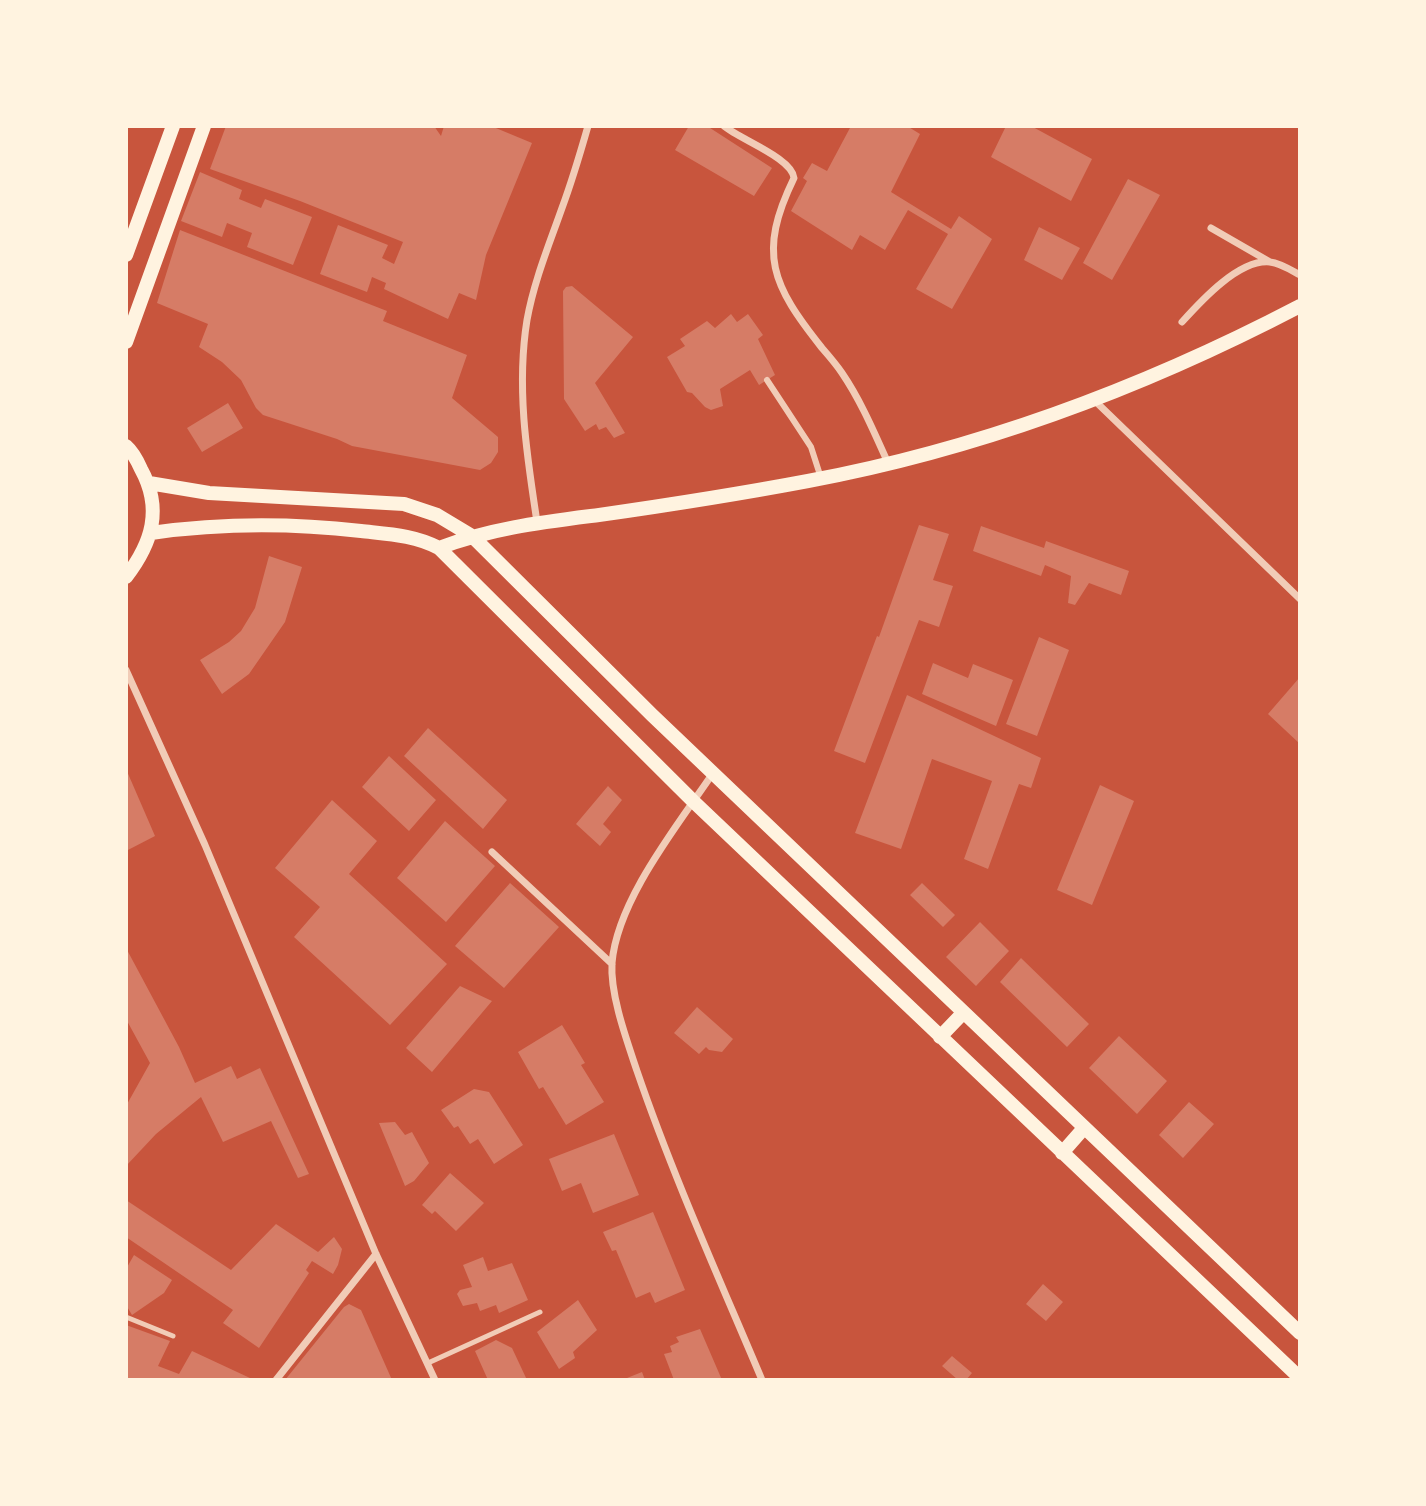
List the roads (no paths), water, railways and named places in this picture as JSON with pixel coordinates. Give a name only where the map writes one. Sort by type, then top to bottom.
[{"type":"main road","points":[[126,256],[173,126]]},
{"type":"main road","points":[[126,342],[204,126]]},
{"type":"main road","points":[[439,548],[472,536],[537,523],[821,478],[984,437],[1068,411],[1233,341],[1300,306]]},
{"type":"main road","points":[[126,446],[132,451],[149,483],[153,508],[151,533],[141,558],[126,577]]},
{"type":"main road","points":[[149,483],[209,493],[404,504],[437,515],[472,536],[962,1013],[1300,1333]]},
{"type":"main road","points":[[151,533],[234,524],[314,526],[412,537],[439,548],[694,802],[1300,1378]]},
{"type":"main road","points":[[940,1037],[962,1013]]},
{"type":"main road","points":[[1062,1153],[1084,1128]]},
{"type":"street","points":[[537,523],[525,441],[524,354],[528,319],[545,255],[588,126]]},
{"type":"street","points":[[724,126],[788,166],[794,173],[773,234],[772,252],[777,275],[783,291],[801,318],[855,392],[888,463]]},
{"type":"street","points":[[1212,228],[1270,262],[1300,275]]},
{"type":"street","points":[[1182,322],[1206,296],[1230,277],[1255,264],[1270,262]]},
{"type":"street","points":[[767,380],[811,447],[821,478]]},
{"type":"street","points":[[1094,400],[1300,599]]},
{"type":"street","points":[[126,670],[205,845],[376,1254],[435,1380]]},
{"type":"street","points":[[713,773],[641,881],[627,911],[612,964],[623,1028],[658,1132],[762,1380]]},
{"type":"street","points":[[492,852],[612,964]]},
{"type":"street","points":[[276,1380],[376,1254]]},
{"type":"lane","points":[[428,1363],[540,1312]]},
{"type":"lane","points":[[126,1317],[173,1336]]}]
